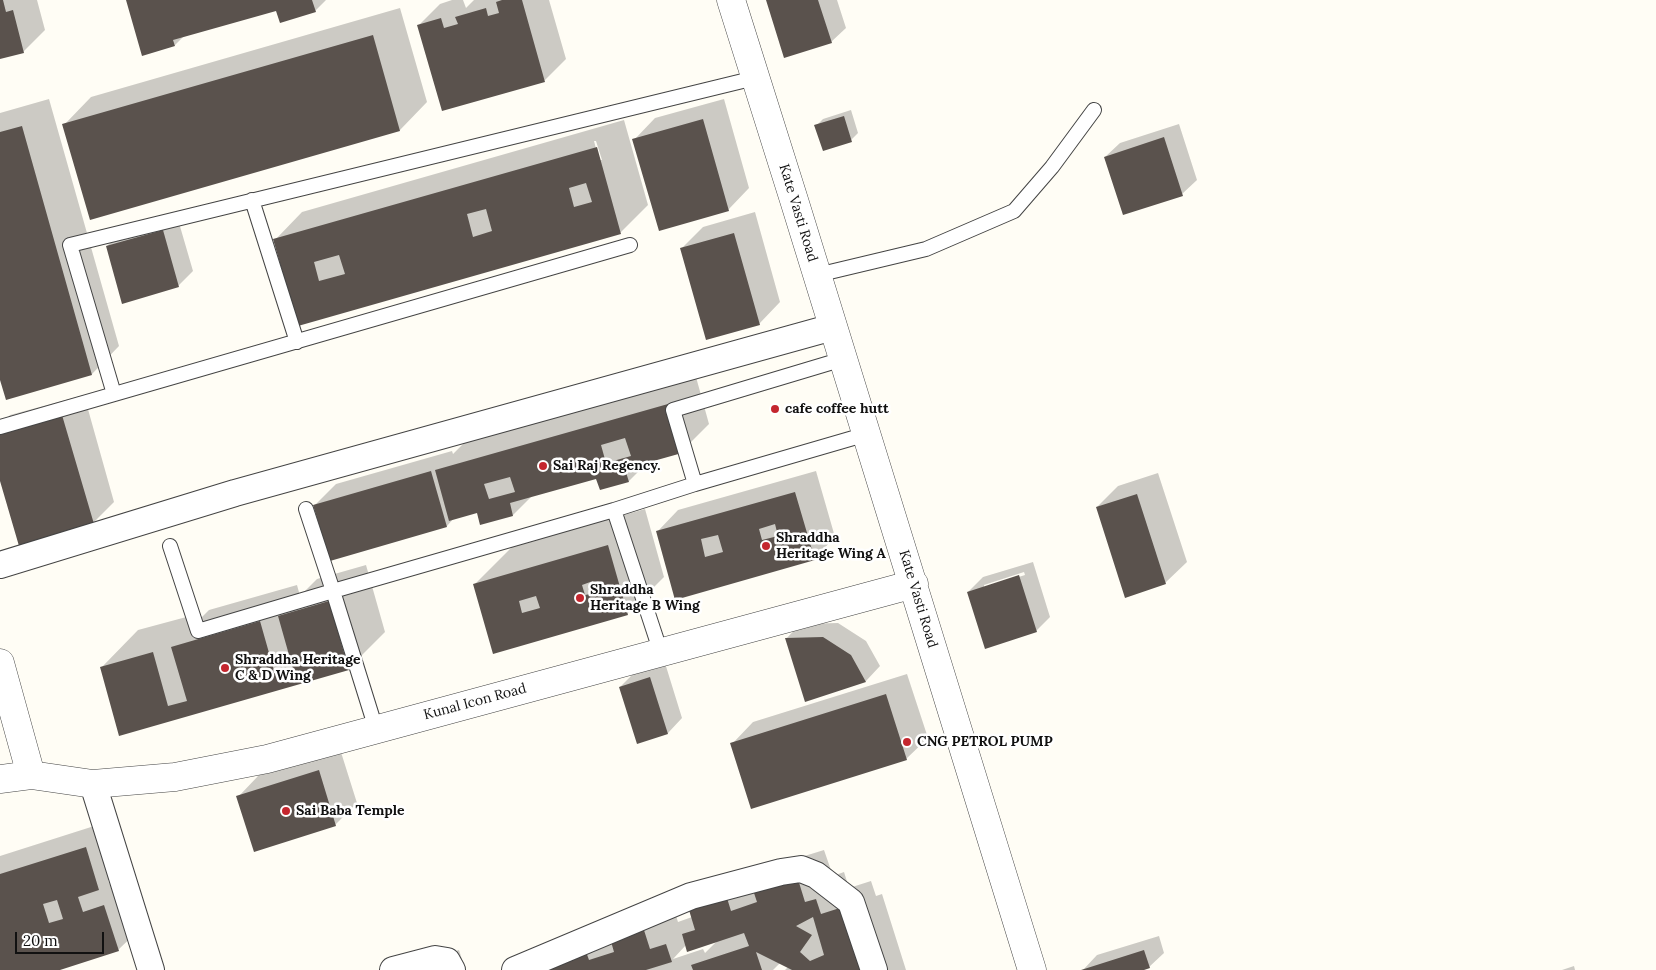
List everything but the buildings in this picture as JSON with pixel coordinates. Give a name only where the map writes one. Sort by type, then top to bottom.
[{"type":"street","name":"Kate Vasti Road","points":[[731,0],[914,584],[1032,970]]},
{"type":"street","points":[[0,565],[235,493],[834,327]]},
{"type":"street","name":"Kunal Icon Road","points":[[0,779],[31,775],[93,784],[175,777],[267,759],[914,584]]},
{"type":"street","points":[[0,663],[31,775]]},
{"type":"street","points":[[93,784],[151,970]]},
{"type":"street","points":[[515,970],[691,896],[781,872],[801,869],[816,875],[851,902],[874,970]]},
{"type":"street","points":[[393,970],[436,959],[447,961],[452,970]]},
{"type":"lane","points":[[114,394],[70,245],[755,78]]},
{"type":"lane","points":[[817,275],[926,249],[1014,211],[1052,167],[1094,110]]},
{"type":"lane","points":[[252,200],[297,342]]},
{"type":"lane","points":[[0,426],[630,245]]},
{"type":"lane","points":[[695,484],[673,410],[843,359]]},
{"type":"lane","points":[[170,546],[198,631],[867,434]]},
{"type":"lane","points":[[306,508],[376,729]]},
{"type":"lane","points":[[614,510],[661,652]]},
{"type":"place","name":"cafe coffee hutt","points":[[775,409]]},
{"type":"place","name":"Sai Raj Regency.","points":[[543,466]]},
{"type":"place","name":"Shraddha Heritage Wing A","points":[[766,546]]},
{"type":"place","name":"Shraddha Heritage B Wing","points":[[580,598]]},
{"type":"place","name":"Shraddha Heritage C & D Wing","points":[[225,668]]},
{"type":"place","name":"CNG PETROL PUMP","points":[[907,742]]},
{"type":"place","name":"Sai Baba Temple","points":[[286,811]]}]
